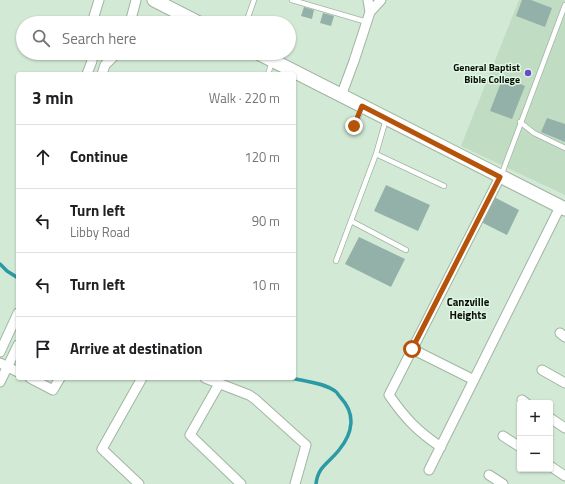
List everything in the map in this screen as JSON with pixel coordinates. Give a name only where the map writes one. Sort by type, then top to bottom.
[{"type":"main road","points":[[154,0],[186,16]]},
{"type":"main road","points":[[273,60],[296,72]]},
{"type":"main road","points":[[296,72],[562,208]]},
{"type":"street","points":[[94,16],[98,0]]},
{"type":"street","points":[[132,16],[136,0]]},
{"type":"street","points":[[368,0],[370,12]]},
{"type":"street","points":[[341,96],[370,12],[381,0]]},
{"type":"street","points":[[87,72],[90,60]]},
{"type":"street","points":[[94,60],[103,70],[112,60]]},
{"type":"street","points":[[440,447],[406,419],[389,395],[500,177]]},
{"type":"street","points":[[429,470],[562,208]]},
{"type":"street","points":[[0,352],[16,317]]},
{"type":"street","points":[[0,382],[4,365],[16,348]]},
{"type":"street","points":[[412,349],[474,380]]},
{"type":"street","points":[[4,365],[16,371]]},
{"type":"street","points":[[542,370],[565,383]]},
{"type":"street","points":[[34,380],[53,390],[59,380]]},
{"type":"street","points":[[138,484],[102,449],[141,380]]},
{"type":"street","points":[[210,380],[249,395],[255,399],[306,445],[296,484]]},
{"type":"street","points":[[219,384],[190,436],[241,484]]},
{"type":"street","points":[[553,420],[565,428]]},
{"type":"street","points":[[503,436],[517,444]]},
{"type":"street","points":[[553,468],[565,476]]},
{"type":"street","points":[[489,475],[503,484]]},
{"type":"lane","points":[[248,16],[254,0]]},
{"type":"lane","points":[[292,0],[367,22]]},
{"type":"lane","points":[[500,177],[565,6]]},
{"type":"lane","points":[[269,72],[273,60]]},
{"type":"lane","points":[[354,126],[362,106]]},
{"type":"lane","points":[[336,261],[376,154],[386,118]]},
{"type":"lane","points":[[520,122],[534,133],[565,148]]},
{"type":"lane","points":[[376,154],[444,186]]},
{"type":"lane","points":[[351,221],[406,250]]},
{"type":"shaded area","name":"General Baptist Bible College","points":[[519,0],[565,0],[565,195],[461,146]]},
{"type":"building","points":[[522,0],[531,0],[552,8],[545,27],[516,16]]},
{"type":"building","points":[[304,7],[314,10],[312,19],[301,16]]},
{"type":"building","points":[[323,13],[334,16],[331,26],[320,23]]},
{"type":"building","points":[[503,77],[525,86],[512,119],[490,111]]},
{"type":"building","points":[[547,118],[565,124],[565,142],[541,132]]},
{"type":"building","points":[[386,185],[430,205],[418,231],[374,211]]},
{"type":"building","points":[[494,197],[519,210],[507,235],[481,222]]},
{"type":"building","points":[[359,237],[405,259],[391,287],[345,264]]},
{"type":"waterway","points":[[0,264],[16,277]]},
{"type":"waterway","points":[[296,379],[320,384],[335,391],[346,404],[351,417],[350,430],[344,444],[319,473],[316,484]]},
{"type":"place","name":"General Baptist Bible College","points":[[528,73]]},
{"type":"district","name":"Canzville Heights","points":[[468,308]]},
{"type":"route","points":[[354,126],[362,106],[500,177],[412,349]]}]
